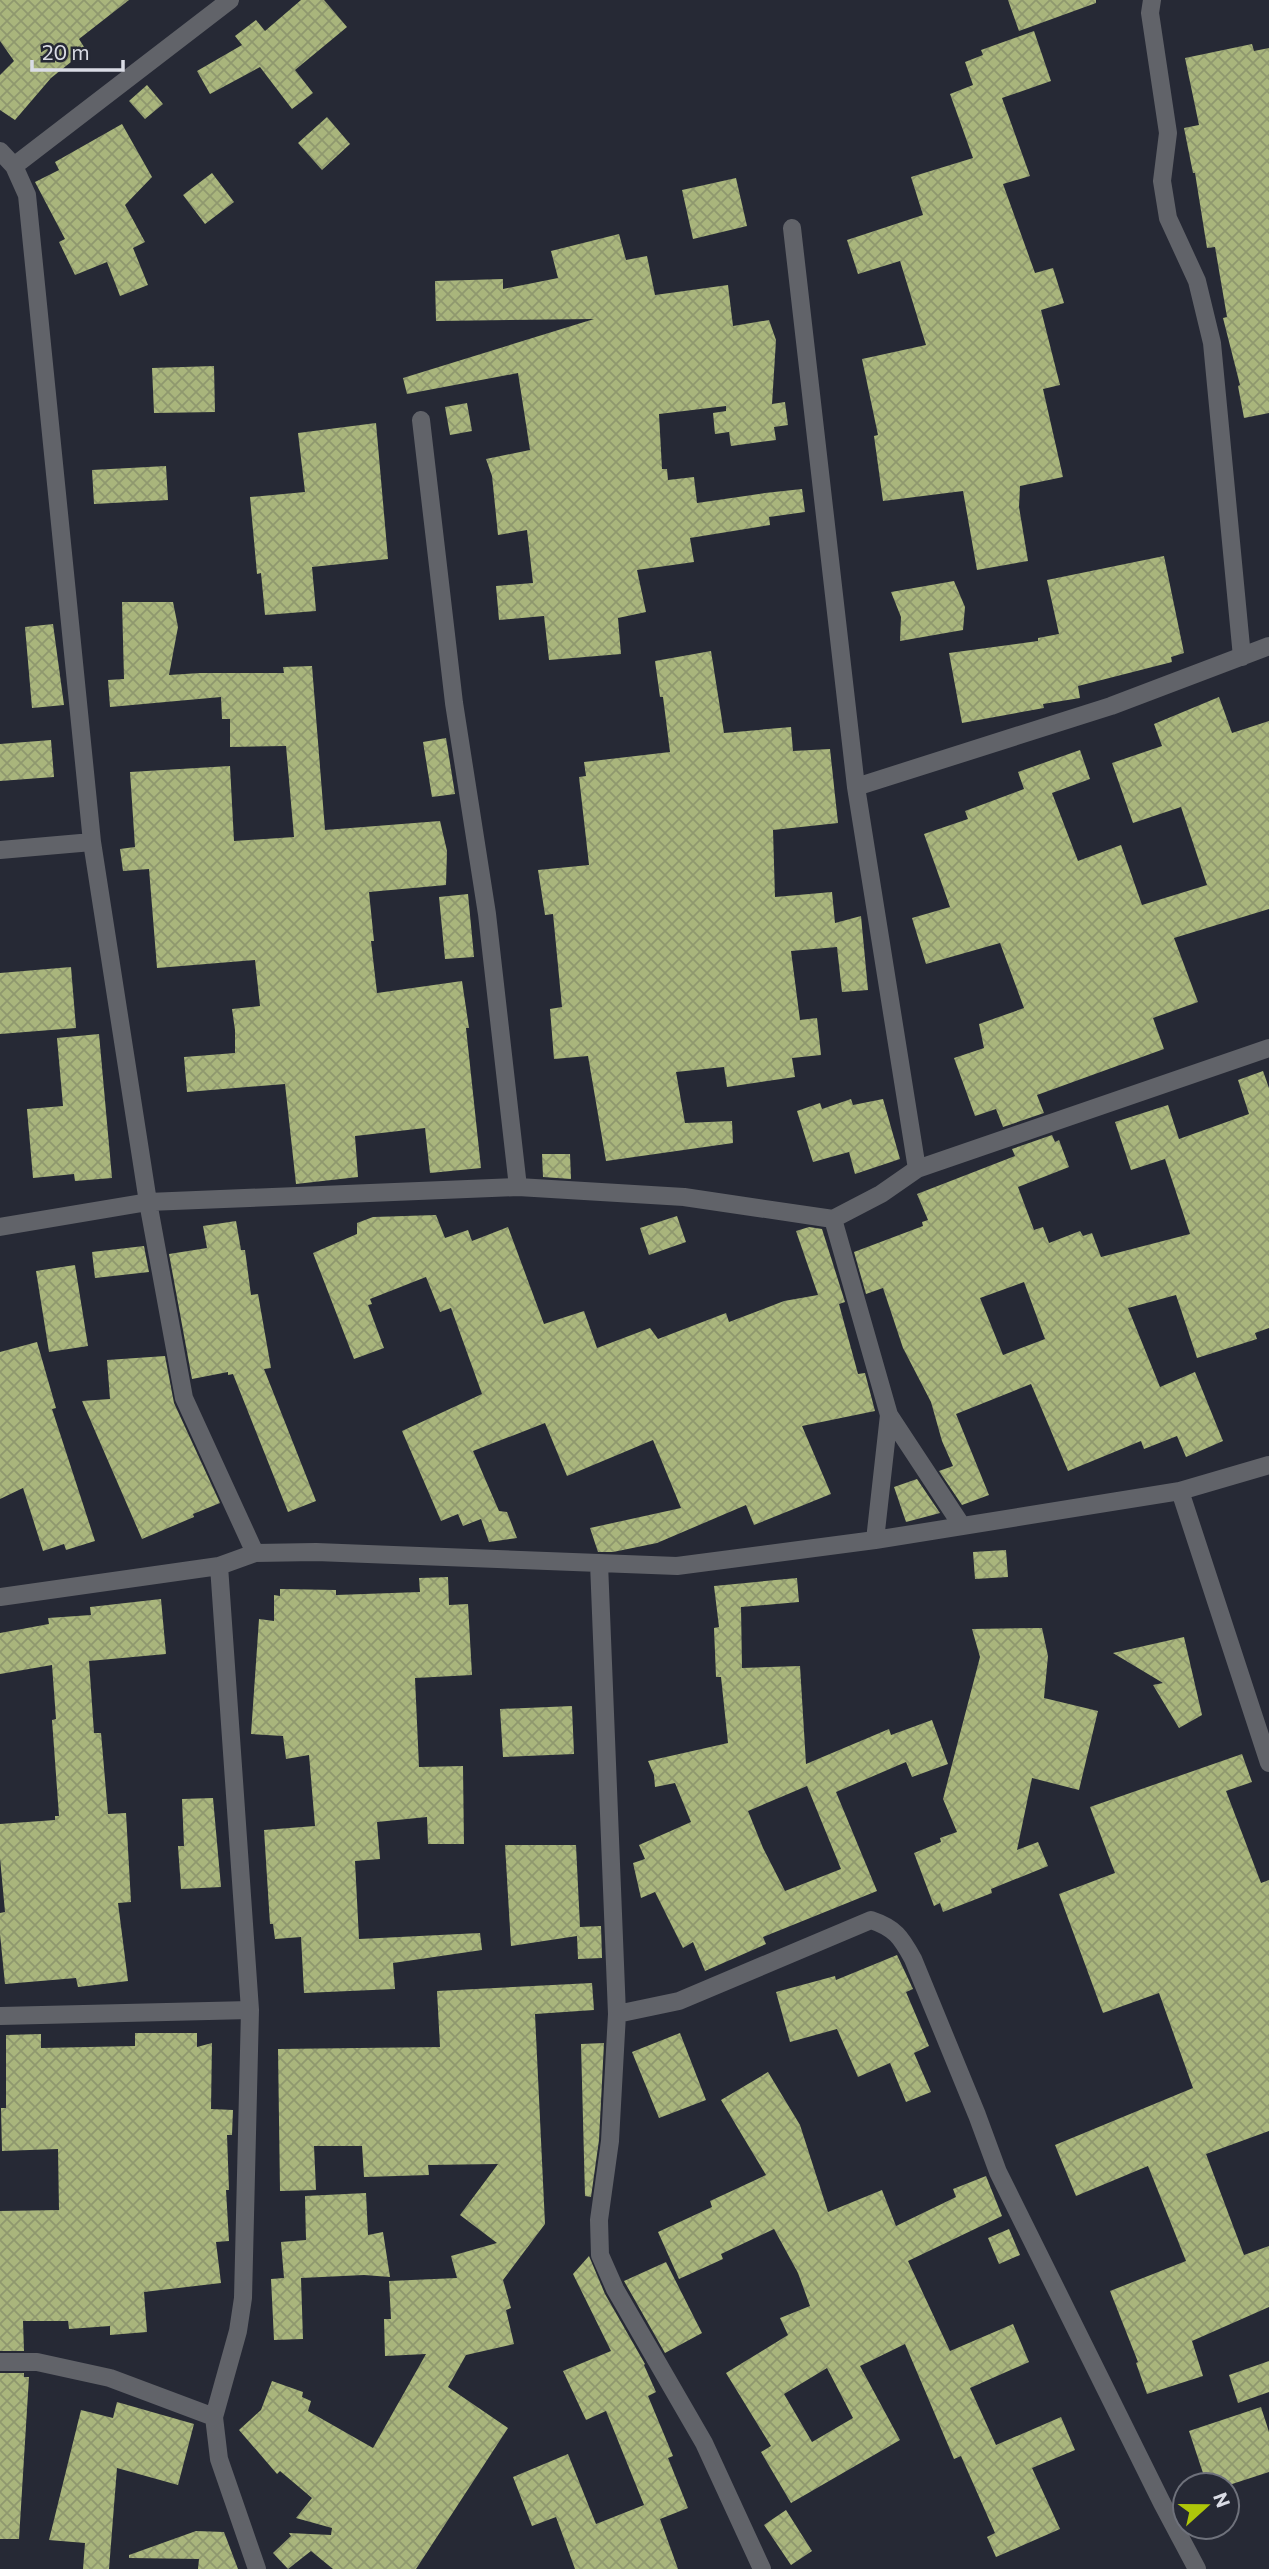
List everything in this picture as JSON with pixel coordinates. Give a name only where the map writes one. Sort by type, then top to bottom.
[{"type":"street","points":[[14,166],[230,0]]},
{"type":"street","points":[[1152,0],[1150,13],[1168,133],[1162,181],[1168,218],[1197,281],[1212,343],[1242,657]]},
{"type":"street","points":[[0,151],[14,166],[27,195],[92,842],[148,1202],[184,1398],[255,1553]]},
{"type":"street","points":[[792,228],[856,787],[917,1169]]},
{"type":"street","points":[[421,420],[454,703],[487,914],[517,1187]]},
{"type":"street","points":[[856,787],[1111,706],[1269,646]]},
{"type":"street","points":[[0,850],[92,842]]},
{"type":"street","points":[[0,1227],[148,1202],[517,1187],[684,1197],[833,1219],[881,1194],[917,1169],[1269,1048]]},
{"type":"street","points":[[833,1219],[888,1415],[962,1526]]},
{"type":"street","points":[[874,1540],[888,1415]]},
{"type":"street","points":[[0,1597],[219,1566],[255,1553],[316,1552],[677,1566],[874,1540],[1180,1491],[1269,1465]]},
{"type":"street","points":[[1180,1491],[1269,1763]]},
{"type":"street","points":[[599,1563],[617,2014],[610,2141],[599,2220],[600,2255],[615,2289],[704,2443],[762,2569]]},
{"type":"street","points":[[219,1566],[250,2010],[243,2298],[238,2332],[214,2417],[219,2459],[257,2569]]},
{"type":"street","points":[[617,2014],[680,2001],[871,1920],[889,1926],[902,1939],[913,1959],[998,2172],[1162,2503],[1198,2569]]},
{"type":"street","points":[[0,2016],[250,2010]]},
{"type":"street","points":[[0,2362],[37,2362],[110,2378],[214,2417]]},
{"type":"building","points":[[0,0],[129,0],[79,39],[86,50],[51,78],[15,120],[0,110],[0,75],[14,61],[0,41]]},
{"type":"building","points":[[301,0],[324,0],[347,27],[295,70],[313,93],[292,109],[260,67],[210,94],[197,71],[242,45],[235,36],[256,20],[265,31]]},
{"type":"building","points":[[1008,0],[1096,0],[1096,3],[1019,31]]},
{"type":"building","points":[[1034,31],[1051,81],[1002,98],[1030,176],[1003,184],[1035,273],[1053,268],[1064,303],[1041,310],[1060,385],[1043,389],[1063,477],[1020,486],[1019,507],[1028,561],[977,570],[963,491],[883,501],[874,436],[878,435],[862,359],[926,345],[900,261],[858,274],[847,240],[923,215],[911,177],[973,158],[950,94],[973,85],[965,62],[983,55],[981,50]]},
{"type":"building","points":[[1252,44],[1254,51],[1269,48],[1269,413],[1244,418],[1238,386],[1240,385],[1223,318],[1227,317],[1215,247],[1207,248],[1195,173],[1184,128],[1199,125],[1185,58]]},
{"type":"building","points":[[147,85],[163,104],[145,119],[129,101]]},
{"type":"building","points":[[327,117],[350,144],[322,170],[298,143]]},
{"type":"building","points":[[122,124],[152,177],[125,205],[145,242],[133,248],[148,285],[120,296],[107,262],[75,275],[59,242],[65,239],[35,182],[59,170],[55,162]]},
{"type":"building","points":[[212,173],[234,202],[205,224],[183,195]]},
{"type":"building","points":[[736,178],[747,226],[693,239],[682,190]]},
{"type":"building","points":[[619,234],[626,260],[647,256],[655,295],[728,285],[733,326],[769,320],[776,340],[772,404],[785,402],[788,425],[774,427],[776,440],[731,446],[729,432],[715,434],[713,413],[726,411],[726,406],[659,414],[662,469],[667,469],[668,480],[694,477],[697,503],[802,489],[805,512],[769,517],[770,525],[690,538],[694,562],[637,570],[646,612],[618,618],[621,654],[549,660],[544,616],[499,620],[496,586],[533,583],[527,530],[498,535],[492,476],[486,459],[530,450],[518,373],[407,394],[403,378],[594,319],[436,321],[435,281],[503,279],[503,289],[558,278],[551,251]]},
{"type":"building","points":[[214,366],[215,412],[154,413],[152,368]]},
{"type":"building","points":[[467,403],[472,431],[450,435],[445,407]]},
{"type":"building","points":[[376,423],[388,559],[312,567],[316,611],[265,615],[261,573],[257,574],[250,497],[305,492],[298,433]]},
{"type":"building","points":[[166,466],[168,500],[94,504],[92,470]]},
{"type":"building","points":[[1164,556],[1184,653],[1171,657],[1172,662],[1078,686],[1080,698],[1043,704],[1044,708],[962,723],[949,653],[1038,641],[1038,638],[1059,634],[1047,580]]},
{"type":"building","points":[[954,581],[965,607],[963,630],[900,641],[901,617],[891,592]]},
{"type":"building","points":[[122,602],[173,602],[178,627],[169,675],[284,673],[283,667],[312,666],[325,830],[440,821],[447,851],[446,885],[369,892],[377,993],[462,981],[469,1028],[466,1028],[481,1168],[430,1173],[425,1128],[355,1136],[358,1177],[296,1184],[285,1084],[187,1092],[184,1057],[235,1053],[232,1009],[260,1006],[255,960],[157,968],[149,869],[123,871],[120,849],[135,847],[130,772],[230,766],[234,841],[294,837],[286,746],[230,747],[230,719],[222,719],[221,697],[110,707],[108,680],[124,679]]},
{"type":"building","points":[[53,624],[64,705],[32,708],[25,627]]},
{"type":"building","points":[[711,651],[724,733],[791,727],[793,751],[830,749],[838,823],[773,830],[775,897],[832,892],[835,923],[861,916],[868,990],[842,992],[837,947],[791,951],[800,1020],[817,1018],[821,1055],[792,1058],[795,1077],[727,1087],[724,1067],[676,1072],[685,1123],[732,1121],[733,1143],[606,1161],[588,1056],[554,1059],[550,1009],[562,1007],[553,914],[545,915],[538,870],[589,865],[579,777],[586,776],[584,762],[670,752],[655,661]]},
{"type":"building","points":[[1219,697],[1232,733],[1269,721],[1269,909],[1174,938],[1198,1002],[1153,1018],[1164,1049],[1037,1095],[1044,1113],[1003,1127],[996,1109],[975,1116],[954,1058],[984,1048],[979,1024],[1024,1008],[1000,943],[926,964],[912,918],[950,907],[924,834],[968,819],[965,811],[1024,789],[1018,772],[1080,750],[1090,779],[1052,793],[1078,861],[1121,845],[1142,905],[1207,885],[1181,807],[1133,823],[1112,763],[1162,746],[1154,724]]},
{"type":"building","points":[[446,738],[455,794],[432,797],[423,742]]},
{"type":"building","points":[[51,740],[54,777],[0,781],[0,744]]},
{"type":"building","points":[[468,894],[474,957],[445,959],[439,897]]},
{"type":"building","points":[[71,967],[76,1028],[0,1034],[0,973]]},
{"type":"building","points":[[99,1034],[112,1178],[75,1181],[74,1174],[33,1178],[27,1109],[63,1106],[57,1038]]},
{"type":"building","points":[[1263,1071],[1269,1088],[1269,1328],[1255,1333],[1257,1339],[1197,1358],[1176,1295],[1128,1308],[1160,1387],[1195,1372],[1223,1441],[1186,1457],[1177,1436],[1144,1449],[1141,1441],[1068,1471],[1031,1384],[956,1414],[989,1495],[962,1505],[939,1471],[953,1466],[942,1441],[931,1402],[903,1348],[883,1288],[866,1294],[854,1252],[923,1226],[922,1222],[928,1220],[917,1194],[1015,1156],[1012,1149],[1052,1135],[1055,1142],[1059,1140],[1069,1167],[1018,1187],[1034,1230],[1043,1227],[1049,1243],[1080,1231],[1083,1236],[1092,1233],[1101,1257],[1190,1234],[1165,1159],[1131,1170],[1115,1122],[1168,1105],[1179,1139],[1249,1114],[1238,1080]],"holes":[[[1024,1282],[1045,1339],[1003,1355],[980,1298]]]},
{"type":"building","points":[[851,1099],[853,1105],[883,1099],[900,1159],[855,1174],[849,1152],[813,1162],[797,1111],[820,1103],[822,1109]]},
{"type":"building","points":[[542,1154],[570,1154],[571,1179],[543,1177]]},
{"type":"building","points":[[436,1215],[445,1238],[468,1230],[472,1241],[508,1227],[544,1324],[584,1311],[597,1348],[650,1328],[658,1339],[726,1313],[729,1322],[784,1301],[818,1295],[796,1231],[809,1227],[822,1229],[845,1302],[839,1304],[858,1374],[865,1373],[875,1411],[802,1426],[831,1494],[754,1525],[746,1505],[657,1543],[613,1552],[598,1552],[590,1528],[681,1508],[653,1440],[567,1476],[545,1423],[473,1451],[499,1511],[507,1512],[517,1538],[489,1542],[481,1519],[463,1526],[458,1514],[441,1521],[402,1431],[482,1394],[451,1308],[440,1312],[426,1277],[370,1299],[372,1304],[368,1305],[384,1348],[354,1359],[313,1253],[357,1234],[357,1223],[373,1217]]},
{"type":"building","points":[[677,1216],[686,1242],[649,1255],[640,1228]]},
{"type":"building","points":[[236,1221],[241,1250],[245,1250],[251,1295],[258,1294],[271,1368],[264,1369],[316,1501],[288,1512],[233,1374],[228,1375],[228,1372],[192,1379],[169,1254],[207,1248],[203,1226]]},
{"type":"building","points":[[144,1246],[149,1272],[95,1278],[92,1252]]},
{"type":"building","points":[[75,1265],[88,1346],[49,1352],[36,1271]]},
{"type":"building","points":[[37,1342],[56,1408],[52,1409],[95,1541],[66,1550],[64,1544],[43,1551],[23,1488],[0,1499],[0,1352]]},
{"type":"building","points":[[165,1356],[174,1403],[220,1503],[142,1539],[82,1401],[110,1399],[107,1360]]},
{"type":"building","points":[[917,1479],[940,1513],[906,1522],[894,1487]]},
{"type":"building","points":[[1006,1550],[1008,1577],[975,1579],[973,1552]]},
{"type":"building","points":[[448,1577],[449,1605],[468,1604],[472,1675],[415,1678],[419,1767],[463,1766],[464,1844],[428,1844],[427,1817],[377,1822],[380,1859],[355,1861],[359,1939],[480,1933],[482,1950],[393,1963],[395,1989],[304,1993],[301,1937],[275,1939],[273,1924],[270,1924],[264,1830],[315,1826],[309,1755],[286,1759],[283,1736],[251,1734],[259,1619],[274,1621],[274,1595],[280,1596],[280,1589],[336,1590],[336,1595],[420,1592],[419,1578]]},
{"type":"building","points":[[797,1578],[799,1602],[741,1607],[742,1668],[800,1666],[806,1764],[889,1729],[891,1735],[932,1720],[948,1764],[912,1777],[906,1762],[836,1792],[877,1891],[763,1937],[766,1944],[705,1971],[693,1942],[683,1948],[655,1892],[641,1898],[633,1863],[645,1859],[639,1845],[691,1822],[675,1783],[655,1787],[654,1775],[648,1761],[728,1743],[721,1677],[716,1677],[714,1628],[719,1627],[714,1586]],"holes":[[[807,1786],[841,1869],[785,1891],[748,1811]]]},
{"type":"building","points":[[161,1599],[166,1654],[89,1661],[94,1733],[101,1733],[108,1814],[126,1813],[131,1902],[118,1903],[128,1981],[78,1987],[76,1978],[5,1984],[0,1934],[0,1913],[5,1912],[0,1824],[55,1820],[55,1816],[59,1816],[52,1720],[56,1719],[52,1665],[0,1674],[0,1633],[49,1624],[48,1618],[91,1615],[90,1607]]},
{"type":"building","points":[[1042,1628],[1048,1656],[1044,1698],[1098,1711],[1079,1790],[1032,1778],[1017,1850],[1038,1842],[1048,1866],[991,1889],[992,1893],[943,1912],[940,1903],[934,1906],[914,1853],[957,1832],[943,1799],[980,1657],[972,1629]]},
{"type":"building","points":[[1184,1637],[1202,1715],[1179,1728],[1153,1685],[1163,1683],[1113,1653]]},
{"type":"building","points":[[572,1706],[574,1754],[503,1757],[500,1709]]},
{"type":"building","points":[[1242,1754],[1252,1782],[1226,1791],[1261,1883],[1269,1880],[1269,2131],[1206,2154],[1244,2255],[1269,2246],[1269,2307],[1192,2341],[1203,2376],[1147,2394],[1136,2363],[1138,2362],[1110,2291],[1186,2261],[1148,2166],[1076,2196],[1055,2145],[1193,2088],[1159,1993],[1103,2013],[1059,1894],[1115,1873],[1090,1807]]},
{"type":"building","points":[[213,1798],[221,1887],[181,1889],[178,1846],[184,1846],[182,1799]]},
{"type":"building","points":[[505,1845],[576,1845],[580,1927],[601,1926],[602,1958],[578,1959],[577,1936],[511,1946]]},
{"type":"building","points":[[897,1955],[913,1989],[906,1992],[929,2046],[914,2053],[931,2092],[906,2102],[890,2063],[858,2077],[837,2029],[790,2042],[776,1992],[835,1976],[836,1980]]},
{"type":"building","points":[[592,1983],[594,2010],[535,2014],[545,2224],[503,2280],[511,2308],[506,2310],[514,2344],[466,2355],[448,2387],[508,2428],[416,2569],[333,2569],[311,2551],[288,2569],[273,2553],[291,2536],[289,2533],[331,2535],[332,2528],[296,2518],[312,2498],[280,2471],[277,2474],[239,2430],[261,2410],[272,2381],[303,2392],[302,2397],[311,2401],[308,2411],[373,2448],[426,2354],[385,2356],[384,2319],[391,2319],[389,2281],[457,2278],[451,2256],[497,2243],[460,2215],[498,2164],[428,2165],[429,2175],[364,2177],[362,2146],[314,2146],[316,2190],[280,2191],[278,2049],[440,2047],[437,1991]]},
{"type":"building","points":[[135,2033],[197,2033],[197,2047],[212,2043],[211,2109],[233,2110],[232,2135],[227,2135],[229,2241],[216,2242],[221,2283],[144,2292],[147,2332],[110,2335],[110,2326],[69,2329],[68,2321],[23,2321],[24,2351],[0,2351],[0,2211],[59,2210],[58,2149],[2,2151],[1,2108],[6,2108],[6,2035],[41,2034],[41,2048],[135,2046]]},
{"type":"building","points":[[680,2033],[706,2100],[659,2118],[632,2052]]},
{"type":"building","points":[[604,2043],[599,2140],[591,2197],[585,2196],[581,2044]]},
{"type":"building","points":[[768,2072],[800,2125],[828,2212],[882,2190],[896,2226],[956,2197],[953,2189],[986,2176],[1002,2216],[908,2261],[950,2351],[1013,2324],[1029,2362],[970,2388],[996,2445],[1061,2417],[1075,2450],[1032,2468],[1060,2529],[996,2557],[987,2537],[995,2533],[961,2456],[954,2459],[905,2344],[860,2366],[900,2440],[791,2503],[761,2452],[771,2446],[726,2373],[788,2335],[780,2318],[810,2306],[798,2273],[774,2229],[721,2254],[723,2259],[679,2279],[658,2232],[712,2207],[710,2201],[766,2175],[721,2100]],"holes":[[[827,2368],[853,2418],[812,2442],[784,2394]]]},
{"type":"building","points":[[366,2193],[368,2235],[383,2232],[390,2277],[364,2275],[301,2278],[303,2339],[274,2340],[271,2279],[284,2278],[281,2242],[306,2240],[305,2196]]},
{"type":"building","points":[[1009,2229],[1020,2255],[999,2264],[988,2238]]},
{"type":"building","points":[[589,2256],[605,2294],[645,2364],[656,2392],[648,2396],[673,2456],[668,2458],[688,2508],[660,2519],[678,2569],[575,2569],[556,2517],[532,2526],[513,2477],[568,2454],[596,2524],[644,2505],[606,2411],[586,2420],[563,2371],[611,2351],[573,2274]]},
{"type":"building","points":[[666,2262],[702,2333],[665,2353],[624,2281]]},
{"type":"building","points":[[1269,2361],[1269,2392],[1238,2403],[1229,2375]]},
{"type":"building","points":[[0,2373],[24,2373],[24,2377],[29,2377],[19,2539],[0,2539]]},
{"type":"building","points":[[117,2402],[194,2424],[178,2485],[117,2468],[109,2569],[83,2569],[85,2543],[49,2540],[81,2410],[113,2418]]},
{"type":"building","points":[[1261,2407],[1269,2432],[1269,2472],[1241,2481],[1241,2471],[1202,2471],[1189,2431]]},
{"type":"building","points":[[786,2510],[812,2551],[791,2565],[764,2525]]},
{"type":"building","points":[[196,2531],[224,2532],[238,2569],[198,2569],[199,2559],[129,2558],[129,2555]]}]
